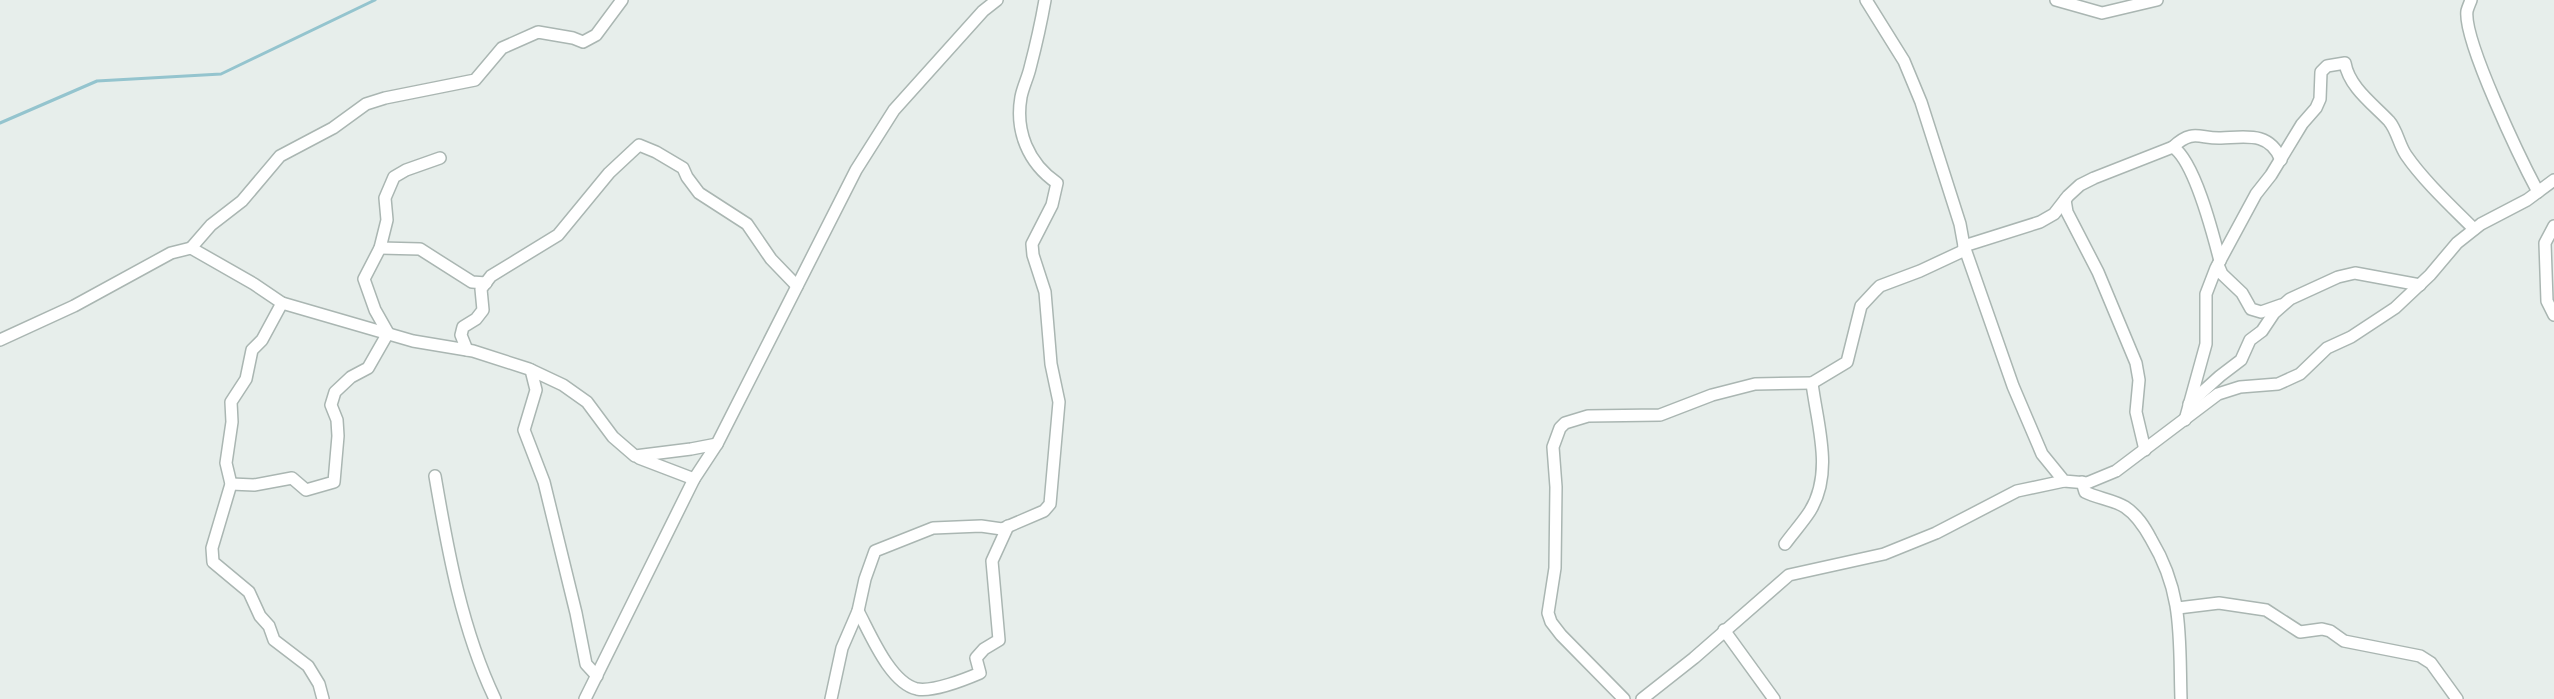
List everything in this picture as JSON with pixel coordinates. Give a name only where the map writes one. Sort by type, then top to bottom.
[{"type":"street","points":[[0,340],[74,306],[171,253],[191,248],[211,225],[242,201],[280,156],[332,128],[366,104],[385,98],[475,80],[502,48],[538,32],[572,38],[583,42],[596,36],[622,0]]},
{"type":"street","points":[[585,699],[694,479],[717,444],[856,170],[894,110],[983,11],[997,0]]},
{"type":"street","points":[[831,699],[842,648],[858,611],[865,579],[875,551],[933,528],[981,526],[1002,529],[1044,512],[1050,504],[1059,402],[1051,364],[1045,292],[1033,255],[1032,244],[1052,205],[1057,184],[1048,177],[1026,149],[1019,123],[1021,96],[1030,69],[1045,0]]},
{"type":"street","points":[[1866,0],[1904,61],[1921,102],[1960,224],[1964,248],[2013,386],[2042,454],[2064,481]]},
{"type":"street","points":[[2056,0],[2102,13],[2157,0]]},
{"type":"street","points":[[2471,0],[2467,12],[2472,40],[2511,139],[2538,192]]},
{"type":"street","points":[[2184,421],[2206,344],[2206,294],[2219,263],[2256,194],[2302,124],[2316,108],[2320,99],[2321,72],[2327,66],[2343,62],[2367,100],[2390,122],[2405,154],[2419,172],[2474,229]]},
{"type":"street","points":[[1624,699],[1560,635],[1551,622],[1548,613],[1555,568],[1556,487],[1553,447],[1560,428],[1565,422],[1588,416],[1660,415],[1712,396],[1755,384],[1812,383],[1847,362],[1861,306],[1880,286],[1920,271],[1964,248],[2040,222],[2054,214],[2080,185],[2173,147],[2190,136],[2204,134],[2218,138],[2245,135],[2274,146],[2280,160]]},
{"type":"street","points":[[467,350],[461,335],[463,327],[476,319],[483,310],[481,289],[491,276],[558,235],[609,173],[639,145],[656,152],[683,168],[687,177],[700,193],[747,224],[771,258],[797,286]]},
{"type":"street","points":[[2173,147],[2187,162],[2195,178],[2222,274],[2242,293],[2251,309],[2261,312],[2281,305],[2338,277],[2355,273],[2420,285]]},
{"type":"street","points":[[388,333],[375,310],[364,280],[380,248],[387,220],[385,198],[394,178],[406,170],[440,158]]},
{"type":"street","points":[[1642,699],[1694,658],[1789,574],[1884,554],[1936,533],[2017,491],[2064,481],[2087,483],[2116,470],[2218,394],[2240,386],[2278,384],[2300,374],[2327,348],[2351,338],[2395,308],[2420,285],[2457,243],[2474,229],[2538,192],[2554,180]]},
{"type":"street","points":[[2065,200],[2067,212],[2098,272],[2136,363],[2138,380],[2136,412],[2145,450]]},
{"type":"street","points":[[2554,226],[2546,243],[2547,302],[2554,315]]},
{"type":"street","points":[[191,248],[254,284],[282,303],[413,341],[467,350],[531,370],[563,385],[587,402],[613,437],[635,456],[694,479]]},
{"type":"street","points":[[380,248],[420,249],[472,282],[486,282]]},
{"type":"street","points":[[282,303],[262,340],[252,350],[246,378],[231,402],[232,422],[226,463],[231,484],[212,548],[213,562],[249,592],[260,616],[269,626],[274,640],[308,666],[320,684],[323,699]]},
{"type":"street","points":[[2189,405],[2220,376],[2241,360],[2250,340],[2268,326],[2281,305]]},
{"type":"street","points":[[231,484],[254,485],[292,478],[306,490],[334,482],[338,436],[337,420],[331,405],[334,392],[351,377],[368,368],[388,333]]},
{"type":"street","points":[[531,370],[536,390],[524,430],[544,482],[586,664],[597,676]]},
{"type":"street","points":[[1784,544],[1811,510],[1819,490],[1822,472],[1812,383]]},
{"type":"street","points":[[635,456],[717,444]]},
{"type":"street","points":[[435,476],[461,605],[481,670],[495,699]]},
{"type":"street","points":[[2082,482],[2085,492],[2123,506],[2139,518],[2164,560],[2178,608],[2181,699]]},
{"type":"street","points":[[858,611],[885,662],[907,683],[918,689],[956,684],[980,673],[976,658],[984,649],[999,640],[992,561],[1008,526]]},
{"type":"street","points":[[2178,608],[2219,604],[2266,610],[2300,632],[2322,629],[2330,631],[2344,641],[2420,656],[2431,664],[2457,699]]},
{"type":"street","points":[[1724,630],[1774,699]]},
{"type":"waterway","points":[[0,123],[97,81],[221,74],[375,0]]}]
